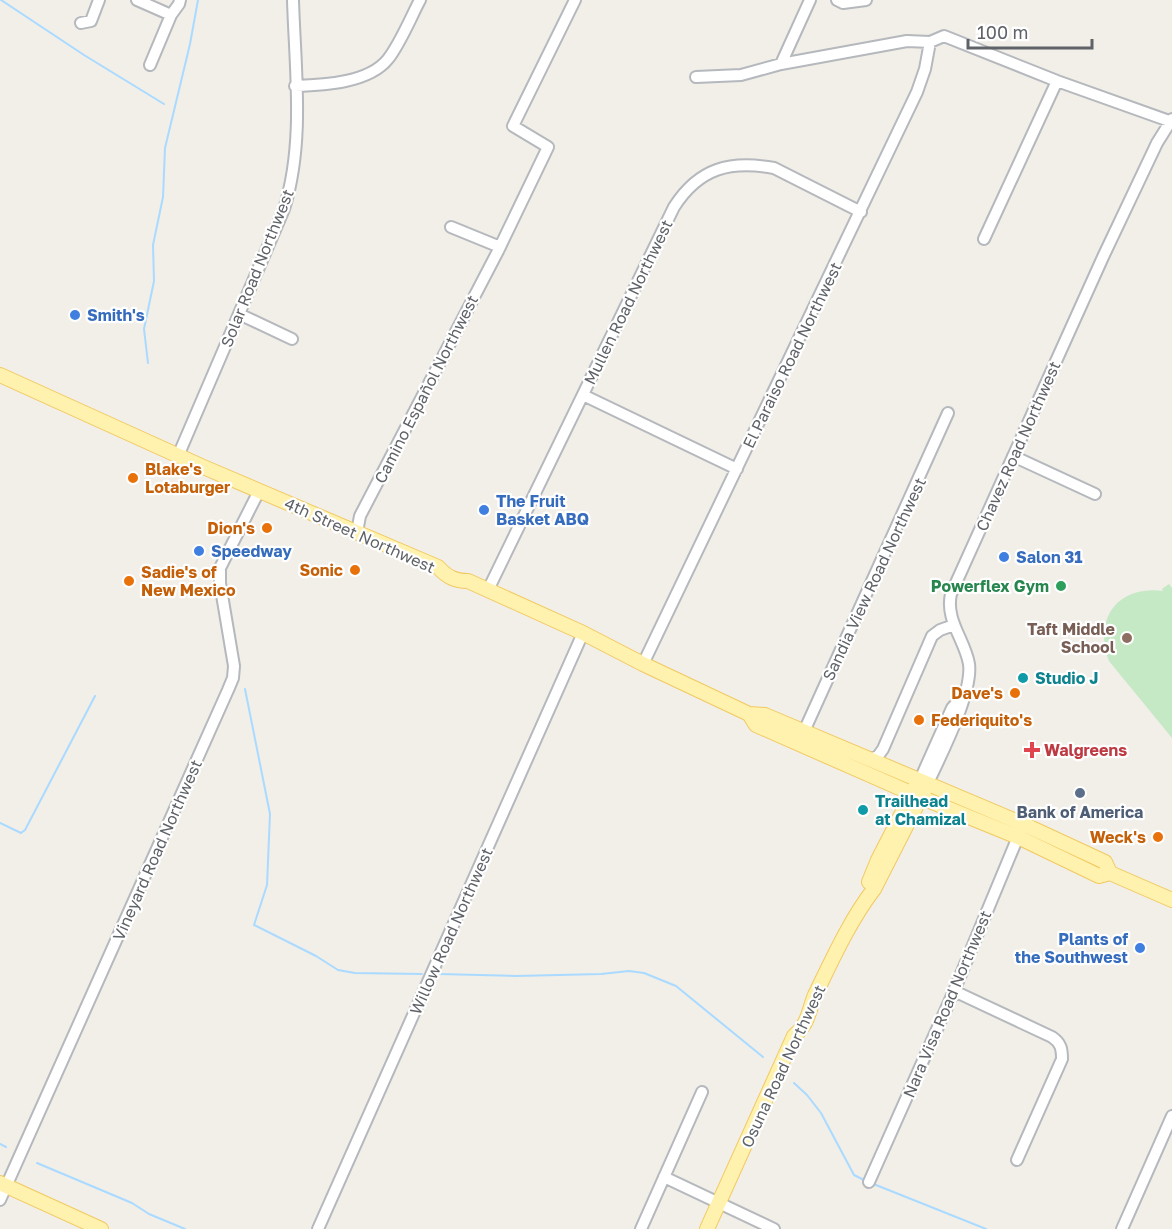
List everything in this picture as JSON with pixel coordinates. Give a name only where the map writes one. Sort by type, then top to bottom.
[{"type":"main road","name":"4th Street Northwest","points":[[0,375],[259,491],[438,567],[448,568],[462,574],[468,581],[488,590]]},
{"type":"main road","points":[[488,590],[583,633],[749,714],[756,725],[801,737],[868,760],[919,789]]},
{"type":"main road","points":[[801,737],[825,755],[919,789],[1020,831],[1100,876],[1110,873],[1172,900]]},
{"type":"main road","name":"Osuna Road Northwest","points":[[707,1229],[794,1036],[796,1022],[804,1007],[814,998],[862,904],[878,860],[919,789]]},
{"type":"main road","points":[[3,1185],[101,1229]]},
{"type":"street","points":[[81,23],[91,21],[99,0]]},
{"type":"street","points":[[137,0],[169,20]]},
{"type":"street","points":[[150,65],[180,0]]},
{"type":"street","name":"Solar Road Northwest","points":[[178,456],[284,209],[290,188],[296,143],[293,0]]},
{"type":"street","points":[[295,86],[327,85],[368,74],[388,59],[420,0]]},
{"type":"street","name":"Camino Español Northwest","points":[[357,532],[360,516],[500,247],[548,147],[513,126],[575,0]]},
{"type":"street","points":[[781,64],[810,0]]},
{"type":"street","points":[[837,0],[843,3],[866,0]]},
{"type":"street","points":[[696,77],[741,75],[781,64],[907,41],[930,42],[944,36],[1057,81],[1171,121]]},
{"type":"street","name":"El Paraiso Road Northwest","points":[[643,664],[917,92],[925,69],[930,42]]},
{"type":"street","points":[[984,239],[1057,81]]},
{"type":"street","name":"Chavez Road Northwest","points":[[954,625],[949,604],[951,594],[1147,164],[1171,121]]},
{"type":"street","name":"Mullen Road Northwest","points":[[488,590],[674,207],[685,190],[712,171],[746,164],[774,168],[861,212]]},
{"type":"street","points":[[451,227],[500,247]]},
{"type":"street","points":[[239,314],[292,339]]},
{"type":"street","points":[[583,394],[737,469]]},
{"type":"street","name":"Sandia View Road Northwest","points":[[801,737],[948,413]]},
{"type":"street","points":[[1013,456],[1095,494]]},
{"type":"street","name":"Vineyard Road Northwest","points":[[0,1200],[3,1185],[233,678],[234,666],[220,583],[220,568],[259,491]]},
{"type":"street","points":[[868,760],[878,756],[886,741],[929,641],[936,633],[954,625]]},
{"type":"street","name":"Osuna Road Northwest","points":[[919,789],[959,712],[969,675],[969,668],[954,625]]},
{"type":"street","name":"Willow Road Northwest","points":[[318,1229],[583,633]]},
{"type":"street","name":"Nara Visa Road Northwest","points":[[869,1182],[954,991],[1020,831]]},
{"type":"street","points":[[954,991],[1052,1037],[1061,1047],[1062,1059],[1017,1160]]},
{"type":"street","points":[[641,1229],[702,1092]]},
{"type":"street","points":[[1122,1229],[1172,1116]]},
{"type":"street","points":[[664,1177],[774,1229]]},
{"type":"green space","points":[[1169,584],[1172,588],[1172,738],[1109,661],[1104,632],[1107,619],[1121,600],[1147,591],[1163,591],[1162,589]]},
{"type":"waterway","points":[[1,0],[164,104]]},
{"type":"waterway","points":[[148,363],[144,329],[154,281],[153,245],[163,197],[165,148],[198,0]]},
{"type":"waterway","points":[[245,689],[270,814],[267,885],[254,925],[316,956],[338,970],[355,973],[422,974]]},
{"type":"waterway","points":[[0,823],[21,833],[25,830],[95,696]]},
{"type":"waterway","points":[[439,974],[516,976],[629,971],[644,973],[676,986],[763,1057]]},
{"type":"waterway","points":[[794,1083],[821,1113],[854,1175],[866,1181]]},
{"type":"waterway","points":[[0,1144],[6,1147]]},
{"type":"waterway","points":[[37,1163],[132,1203],[149,1214],[185,1229]]},
{"type":"waterway","points":[[871,1183],[986,1229]]},
{"type":"place","name":"Smith's","points":[[75,315]]},
{"type":"place","name":"Blake's Lotaburger","points":[[133,478]]},
{"type":"place","name":"The Fruit Basket ABQ","points":[[484,510]]},
{"type":"place","name":"Dion's","points":[[267,528]]},
{"type":"place","name":"Speedway","points":[[199,551]]},
{"type":"place","name":"Salon 31","points":[[1004,557]]},
{"type":"place","name":"Sonic","points":[[355,570]]},
{"type":"place","name":"Sadie's of New Mexico","points":[[129,581]]},
{"type":"place","name":"Powerflex Gym","points":[[1061,586]]},
{"type":"place","name":"Taft Middle School","points":[[1127,638]]},
{"type":"place","name":"Studio J","points":[[1023,678]]},
{"type":"place","name":"Dave's","points":[[1015,693]]},
{"type":"place","name":"Federiquito's","points":[[919,720]]},
{"type":"place","name":"Walgreens","points":[[1032,750]]},
{"type":"place","name":"Bank of America","points":[[1080,793]]},
{"type":"place","name":"Trailhead at Chamizal","points":[[863,810]]},
{"type":"place","name":"Weck's","points":[[1158,837]]},
{"type":"place","name":"Plants of the Southwest","points":[[1140,948]]}]
